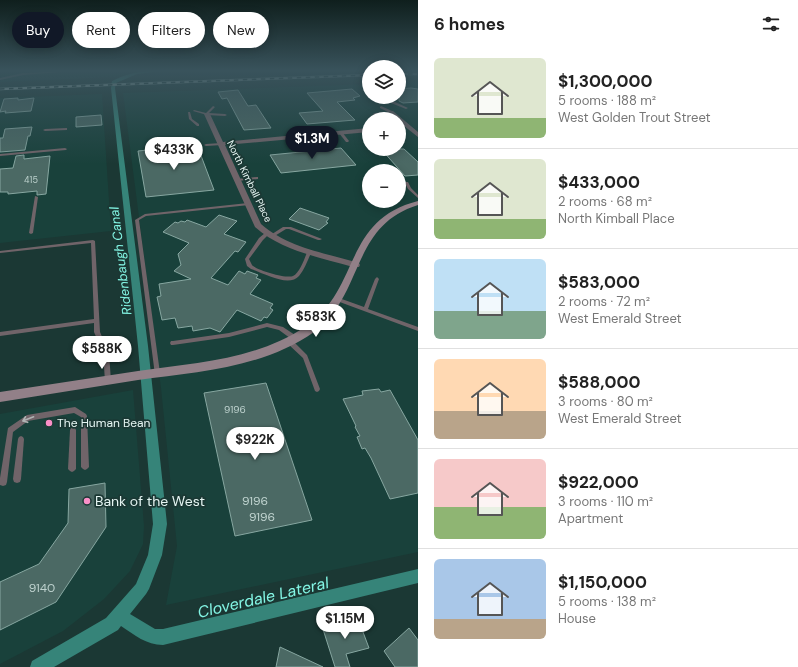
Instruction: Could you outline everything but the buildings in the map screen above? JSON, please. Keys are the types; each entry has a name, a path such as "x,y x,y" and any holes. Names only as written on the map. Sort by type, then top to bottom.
{"main road":[{"path":"0,397 234,361 256,356 293,340 324,318 339,300 369,236 382,221 404,208 418,203"}],"street":[{"name":"North Kimball Place","path":"207,114 258,225 269,235 286,244 356,265"},
{"path":"408,127 418,135"},
{"path":"220,144 362,131"}],"lane":[{"path":"380,107 391,112 406,108 397,104"},
{"path":"207,114 214,107"},
{"path":"194,111 207,114 225,115"},
{"path":"189,113 191,119 198,125"},
{"path":"45,130 66,129"},
{"path":"292,131 301,145"},
{"path":"341,133 348,141"},
{"path":"206,145 220,144"},
{"path":"0,155 65,149"},
{"path":"237,180 257,178"},
{"path":"407,183 409,188 418,197"},
{"path":"31,233 36,197"},
{"path":"155,374 137,220 145,215 248,204"},
{"path":"310,251 298,274 294,278 283,279 253,268 249,265 247,259 261,239 285,228 320,239"},
{"path":"0,252 93,241 97,332 106,353 108,381"},
{"path":"365,310 377,279"},
{"path":"339,300 418,329"},
{"path":"0,334 97,321"},
{"path":"173,343 229,335 267,325 281,328 293,340 305,357 317,389"},
{"path":"4,482 10,430 27,418 75,410 84,416 85,467"},
{"path":"72,469 73,430"},
{"path":"17,479 21,439"}],"shaded area":[{"path":"0,102 103,102 111,231 0,243"},
{"path":"124,102 362,102 362,104 406,104 406,102 418,102 418,552 166,605 177,546 161,388"},
{"path":"133,390 144,526 143,544 130,571 104,599 63,631 0,664 0,414"}],"waterway":[{"name":"Ridenbaugh Canal","path":"38,667 112,624 141,589 155,555 160,524 143,346 115,102"},
{"name":"Cloverdale Lateral","path":"119,616 153,637 163,637 418,576"}],"place":[{"name":"The Human Bean","path":"49,423"},
{"name":"Bank of the West","path":"87,501"}]}
